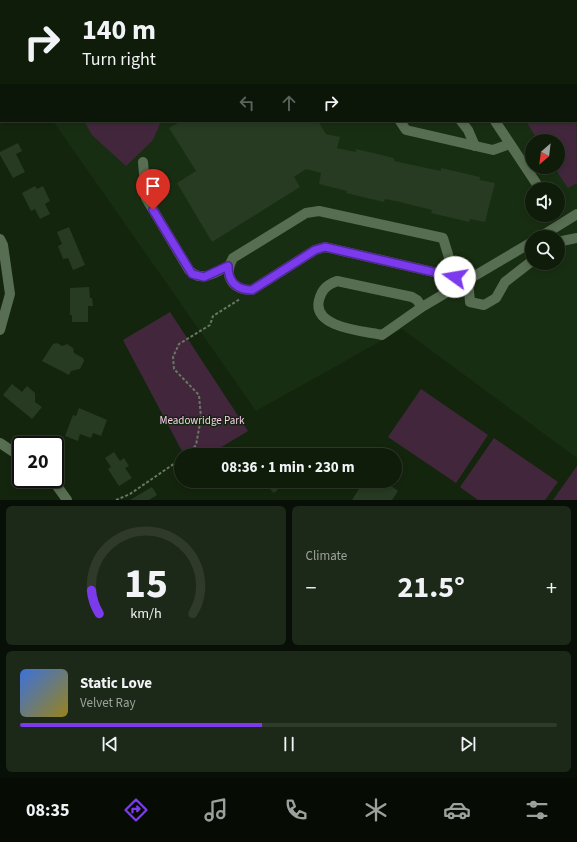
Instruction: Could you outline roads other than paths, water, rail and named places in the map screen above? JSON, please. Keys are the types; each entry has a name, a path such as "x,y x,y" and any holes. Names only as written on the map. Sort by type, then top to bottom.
{"street":[{"path":"400,122 406,130 493,150 510,144"},
{"path":"462,122 468,130 475,146"},
{"path":"496,122 535,182"},
{"path":"143,162 146,198 192,274 204,277 228,266"},
{"path":"455,277 443,238 319,211 306,213 233,258 228,266 228,274 231,281 246,290 252,290 315,250 325,247 455,277 468,280"},
{"path":"565,218 577,214"},
{"path":"548,230 557,222"},
{"path":"565,240 577,238"},
{"path":"0,239 3,245 10,294 0,330"},
{"path":"422,308 412,297 337,281 326,286 321,293 317,306 320,313 332,324 382,335 422,308 525,246"},
{"path":"468,280 470,302 484,305 496,298 505,282 525,266"},
{"path":"0,443 12,451"},
{"path":"58,488 67,500"}],"park label":[{"name":"Meadowridge Park","path":"202,420"}]}
